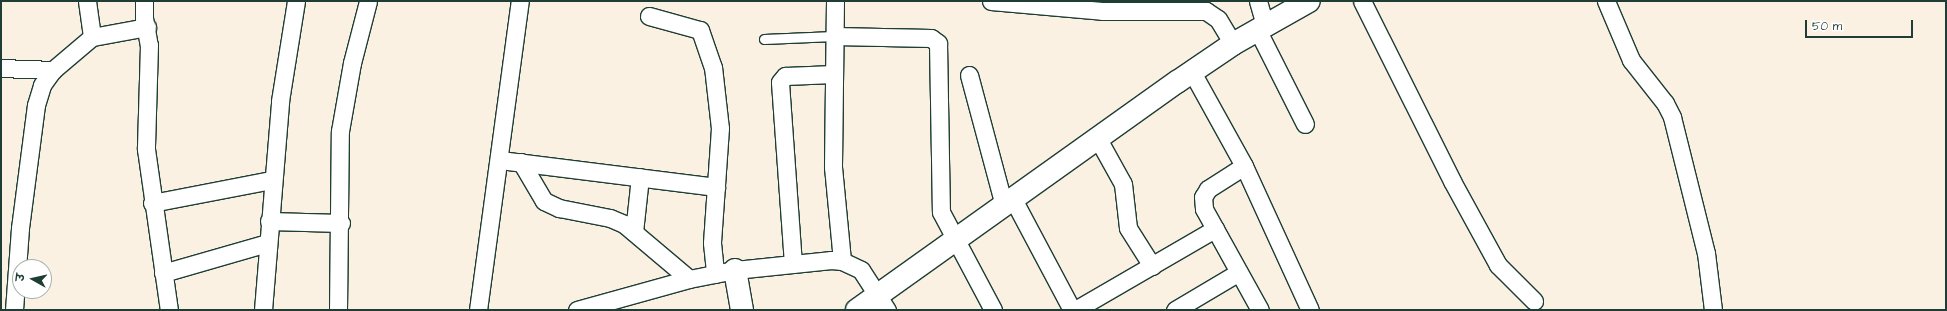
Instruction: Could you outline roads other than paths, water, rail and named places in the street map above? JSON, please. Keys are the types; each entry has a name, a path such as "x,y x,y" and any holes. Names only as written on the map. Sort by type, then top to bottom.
{"main road":[{"path":"857,310 883,302 955,241 1192,72 1233,44 1310,1"},
{"path":"734,271 742,310"}],"street":[{"path":"87,1 92,36"},
{"path":"144,1 149,44 146,142 152,203 169,310"},
{"path":"263,310 272,180 286,53 296,1"},
{"path":"338,310 341,223 340,131 353,56 368,1"},
{"path":"478,310 500,160 520,1"},
{"path":"836,1 834,36 833,167 842,261"},
{"path":"991,1 1124,6 1211,7 1233,44"},
{"path":"1258,1 1261,29 1304,124"},
{"path":"1362,1 1452,181 1498,264 1534,301"},
{"path":"1606,1 1631,60 1666,103 1672,117 1706,253 1713,310"},
{"path":"649,16 695,28 704,36 713,67 719,110 712,243 734,271"},
{"path":"14,310 20,228 36,105 42,85 53,70 92,36 147,26"},
{"path":"834,36 931,38 938,43 938,198 941,212 955,241 993,310"},
{"path":"1,68 53,70"},
{"path":"1192,72 1244,166 1310,310"},
{"path":"792,264 780,82 785,76 834,74"},
{"path":"969,75 1009,203 1073,310 1215,229"},
{"path":"1098,139 1123,184 1128,228 1152,266"},
{"path":"500,160 716,187"},
{"path":"521,162 536,191 551,205 610,218 634,232 689,279"},
{"path":"1244,166 1208,189 1203,197 1204,209 1260,310"},
{"path":"634,232 640,177"},
{"path":"152,203 272,180"},
{"path":"269,221 341,223"},
{"path":"162,273 267,243"},
{"path":"577,310 689,279 734,271 792,264 842,261 861,270 883,302"},
{"path":"1175,310 1238,272"}],"lane":[{"path":"764,39 834,36"}]}
